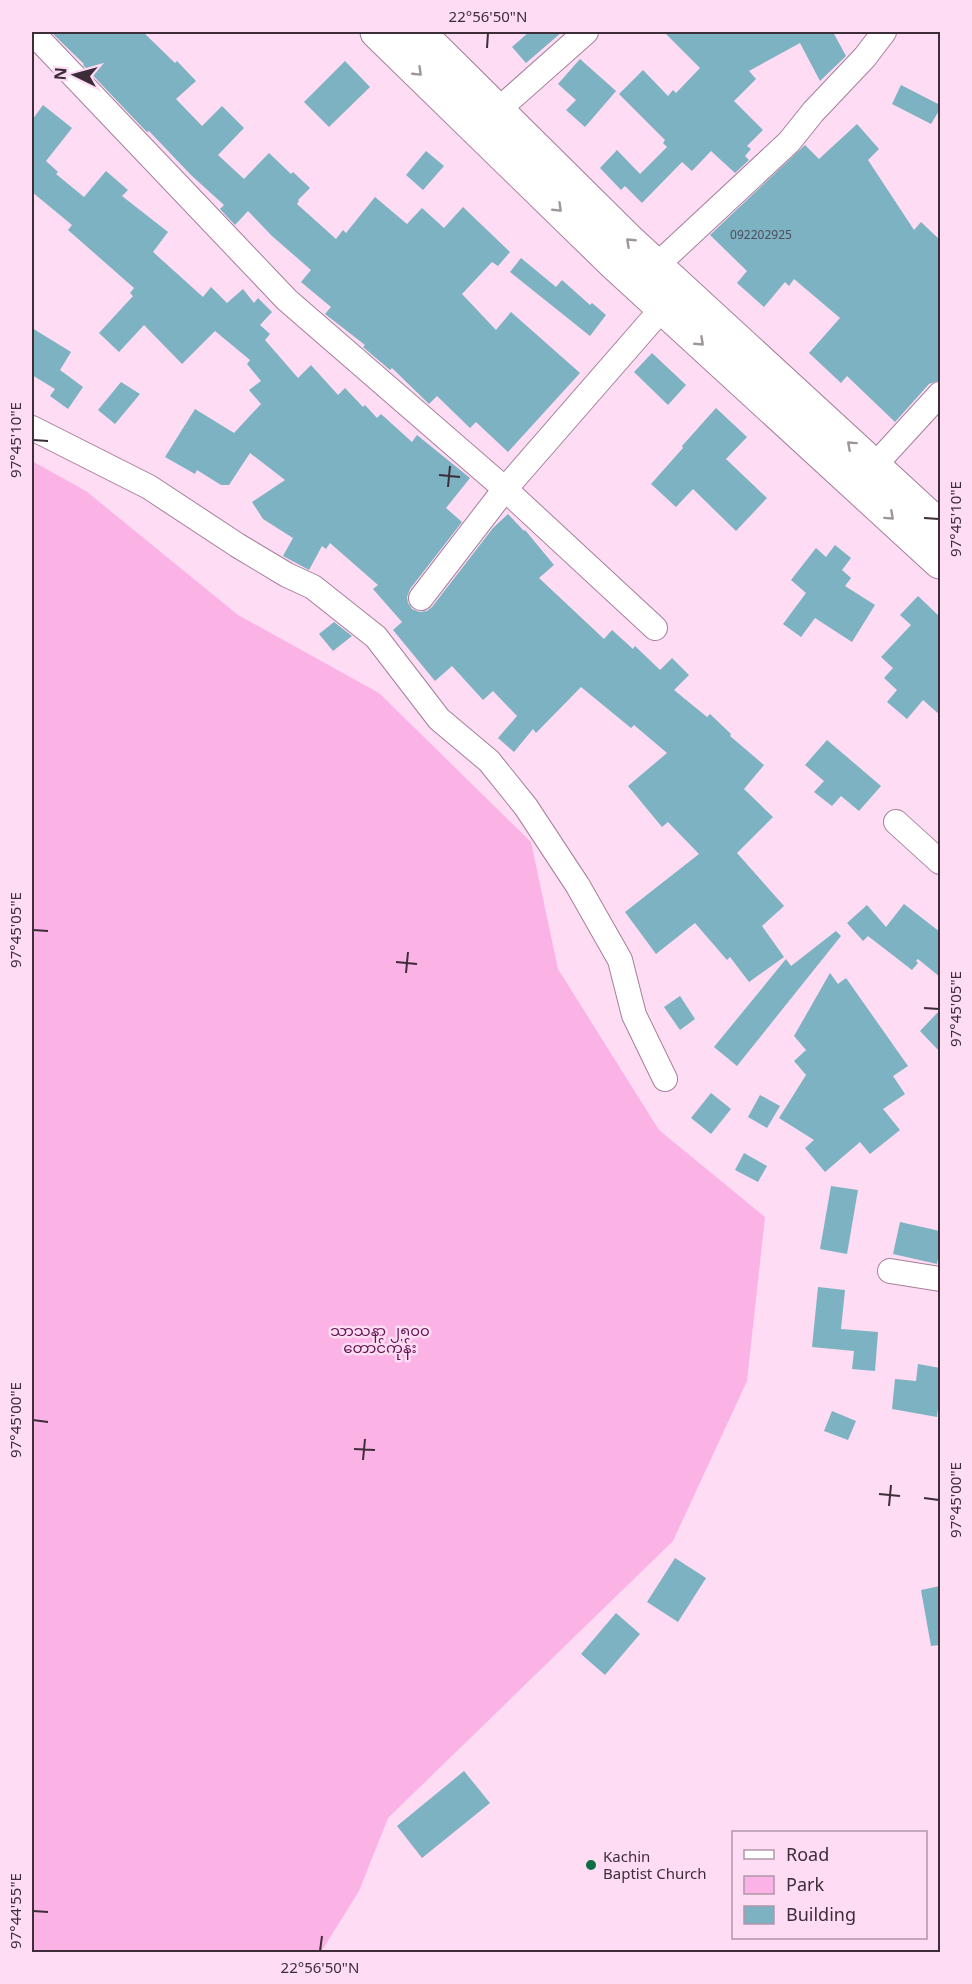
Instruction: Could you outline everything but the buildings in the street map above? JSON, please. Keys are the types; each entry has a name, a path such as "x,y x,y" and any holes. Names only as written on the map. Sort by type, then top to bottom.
{"main road":[{"path":"376,32 613,262 666,287"},
{"path":"418,32 666,287 866,476 940,562"},
{"path":"866,476 940,527"}],"street":[{"path":"32,32 287,300 505,489 655,628"},
{"path":"497,111 586,32"},
{"path":"421,598 666,287 813,112 865,57 884,32"},
{"path":"866,476 940,394"},
{"path":"32,428 149,487 237,545 287,575 313,587 376,637 439,719 489,761 526,807 578,886 620,960 634,1015 665,1079"},
{"path":"896,822 940,862"},
{"path":"890,1270 940,1279"}],"green space":[{"name":"သာသနာ ၂၅၀၀ တောင်ကုန်း","path":"32,461 86,491 238,615 379,693 531,842 558,969 659,1130 765,1217 747,1381 673,1541 388,1818 359,1891 321,1952 32,1952"}],"place":[{"name":"Kachin Baptist Church","path":"591,1865"}]}
